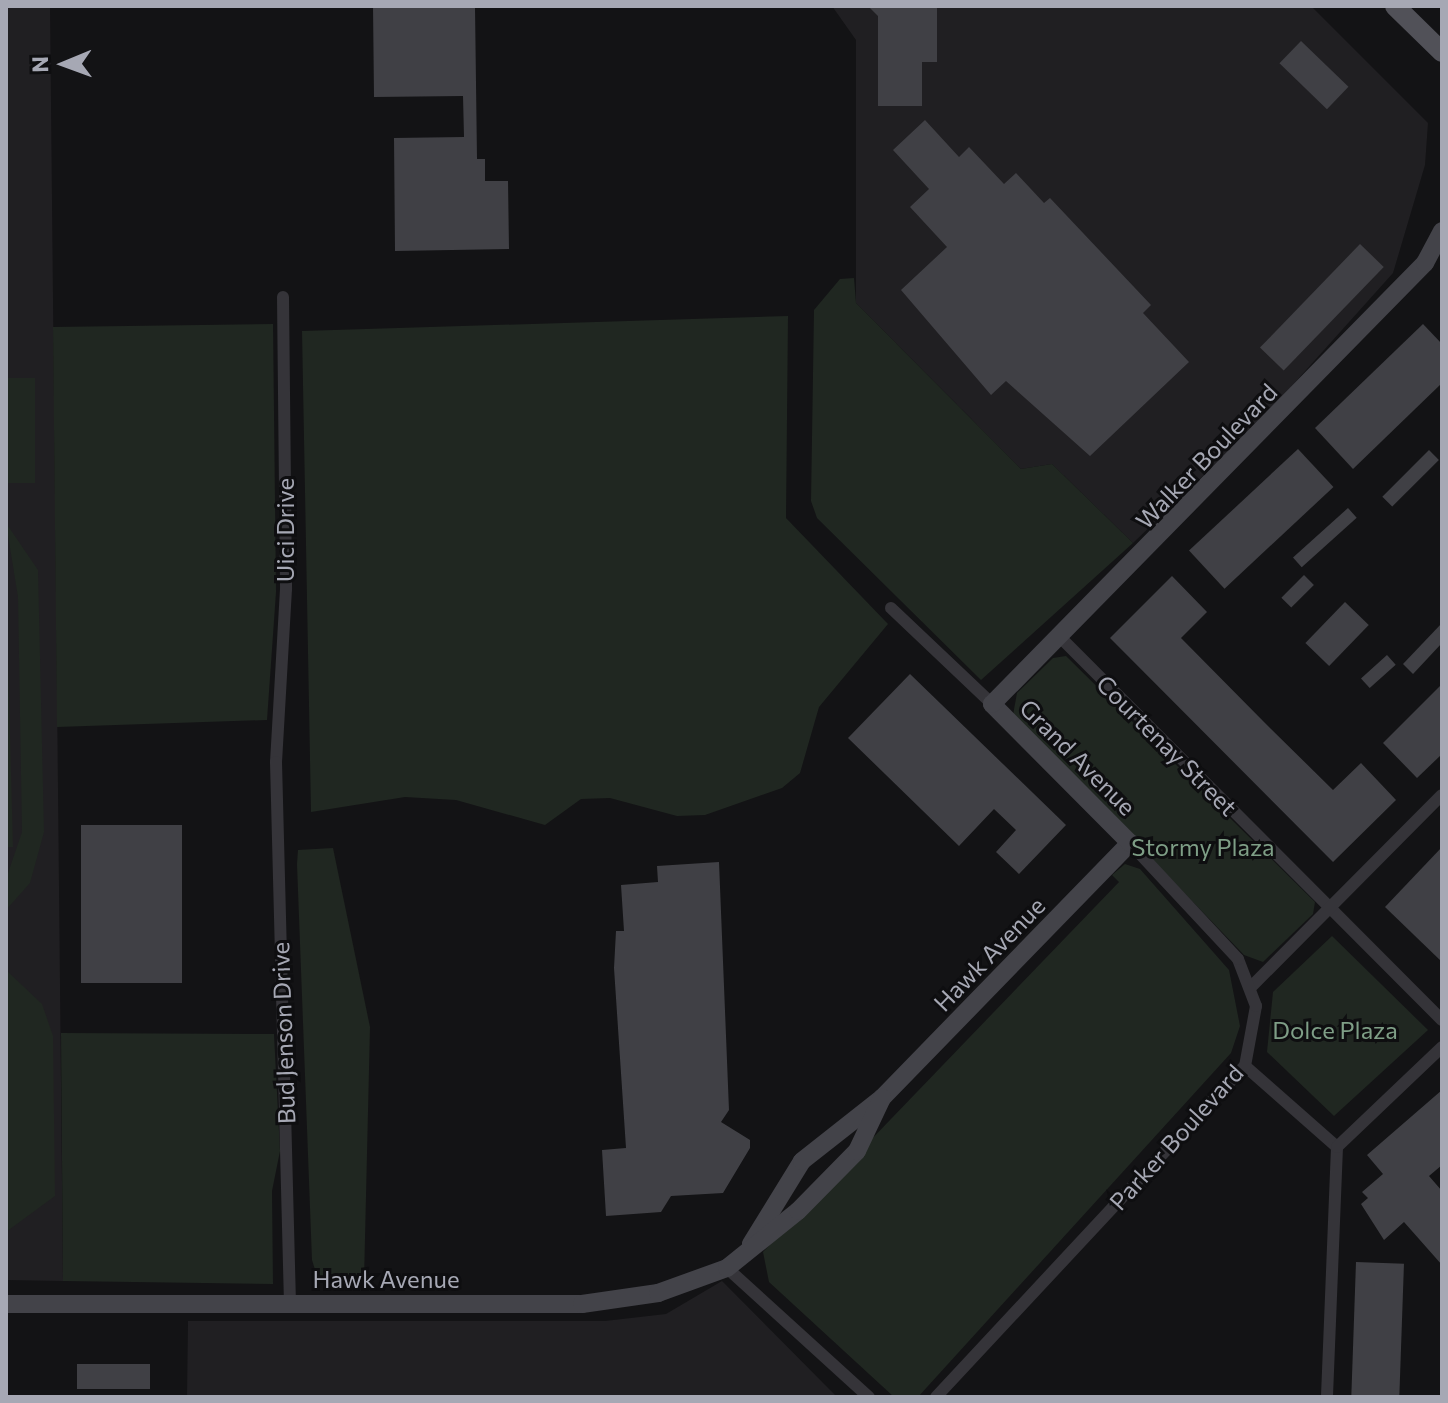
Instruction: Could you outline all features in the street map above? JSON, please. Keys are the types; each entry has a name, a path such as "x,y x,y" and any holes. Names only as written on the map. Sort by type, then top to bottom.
{"main road":[{"path":"1395,6 1440,48"}],"street":[{"name":"Walker Boulevard","path":"992,704 1062,639 1425,263 1442,231"},
{"name":"Uici Drive","path":"276,762 286,589 283,297"},
{"name":"Grand Avenue","path":"891,608 992,704 1217,932 1252,986"},
{"name":"Courtenay Street","path":"1062,639 1442,1020"},
{"name":"Bud Jenson Drive","path":"276,762 290,1303"},
{"path":"1252,986 1442,795"},
{"name":"Hawk Avenue","path":"751,1244 802,1161 882,1098 1130,843"},
{"name":"Parker Boulevard","path":"936,1397 1245,1066 1254,1032 1252,986"},
{"path":"1327,1397 1337,1147 1442,1047"},
{"path":"1245,1066 1337,1147"},
{"name":"Hawk Avenue","path":"6,1304 582,1304 658,1293 727,1268 751,1244 798,1211 857,1151 882,1098"},
{"path":"727,1268 869,1397"}],"shaded area":[{"path":"6,6 50,6 63,1281 6,1280"},
{"path":"832,6 1311,6 1428,123 1425,165 1393,273 1264,417 1133,543 1052,464 1021,469 856,303 856,40"},
{"path":"722,1281 837,1397 187,1397 188,1321 605,1321 666,1314"}],"green space":[{"path":"854,278 856,303 1021,469 1052,464 1133,543 981,680 817,518 811,501 814,310 840,279"},
{"path":"788,316 786,518 888,624 819,707 800,773 782,788 705,815 677,816 610,798 581,799 545,825 456,800 405,797 311,812 302,331"},
{"path":"273,324 276,592 267,720 57,727 53,327"},
{"path":"6,378 35,378 35,483 6,483"},
{"path":"6,523 38,570 44,832 30,883 6,910 6,879 22,832 18,597"},
{"path":"6,586 13,847 6,847"},
{"name":"Stormy Plaza","path":"1066,656 1315,902 1313,914 1263,962 1244,955 1013,715 1017,693 1053,658"},
{"path":"333,848 370,1027 364,1280 318,1279 312,1260 297,864 298,850"},
{"path":"1125,864 1140,869 1229,970 1240,1026 1231,1053 918,1397 894,1397 769,1282 763,1252 1119,882 1112,875"},
{"name":"Dolce Plaza","path":"1332,936 1428,1030 1334,1116 1267,1052 1273,992"},
{"path":"6,970 42,1004 53,1036 55,1196 6,1232"},
{"path":"61,1033 274,1034 280,1151 272,1191 273,1284 63,1281"}],"building":[{"path":"373,6 475,7 477,159 485,159 485,181 508,181 509,249 395,251 394,138 464,137 463,96 374,97"},
{"path":"868,6 937,6 937,62 922,62 922,106 878,106 878,16"},
{"path":"1301,41 1348,87 1327,109 1279,63"},
{"path":"925,120 959,157 969,147 1004,184 1016,173 1044,203 1050,198 1151,305 1143,313 1189,362 1090,456 1006,381 991,395 901,290 947,247 910,207 929,189 893,150"},
{"path":"1360,244 1384,267 1284,371 1260,348"},
{"path":"1423,324 1442,344 1442,383 1353,469 1315,428"},
{"path":"1298,449 1333,487 1224,589 1189,551"},
{"path":"1429,450 1439,460 1392,507 1382,497"},
{"path":"1348,508 1357,518 1302,567 1293,558"},
{"path":"1304,575 1314,585 1291,608 1281,598"},
{"path":"1172,576 1207,612 1181,638 1264,722 1333,790 1361,763 1396,800 1333,862 1110,638"},
{"path":"1345,602 1369,625 1329,666 1305,643"},
{"path":"1442,623 1442,643 1413,674 1403,664"},
{"path":"1387,655 1396,665 1370,688 1361,678"},
{"path":"910,674 1066,825 1019,874 996,852 1016,830 994,809 959,846 848,738"},
{"path":"1442,684 1442,754 1417,778 1383,743"},
{"path":"81,825 182,825 182,983 81,983"},
{"path":"1442,847 1442,962 1385,907"},
{"path":"719,862 729,1110 721,1122 750,1140 750,1148 723,1193 671,1196 661,1212 606,1216 602,1150 626,1148 614,968 616,931 624,931 621,885 658,882 657,866"},
{"path":"1442,1090 1442,1165 1429,1176 1442,1191 1442,1265 1404,1222 1384,1240 1361,1204 1368,1198 1362,1192 1383,1174 1367,1155"},
{"path":"1356,1262 1404,1264 1399,1397 1351,1397"},
{"path":"77,1364 150,1364 150,1389 77,1389"}]}
